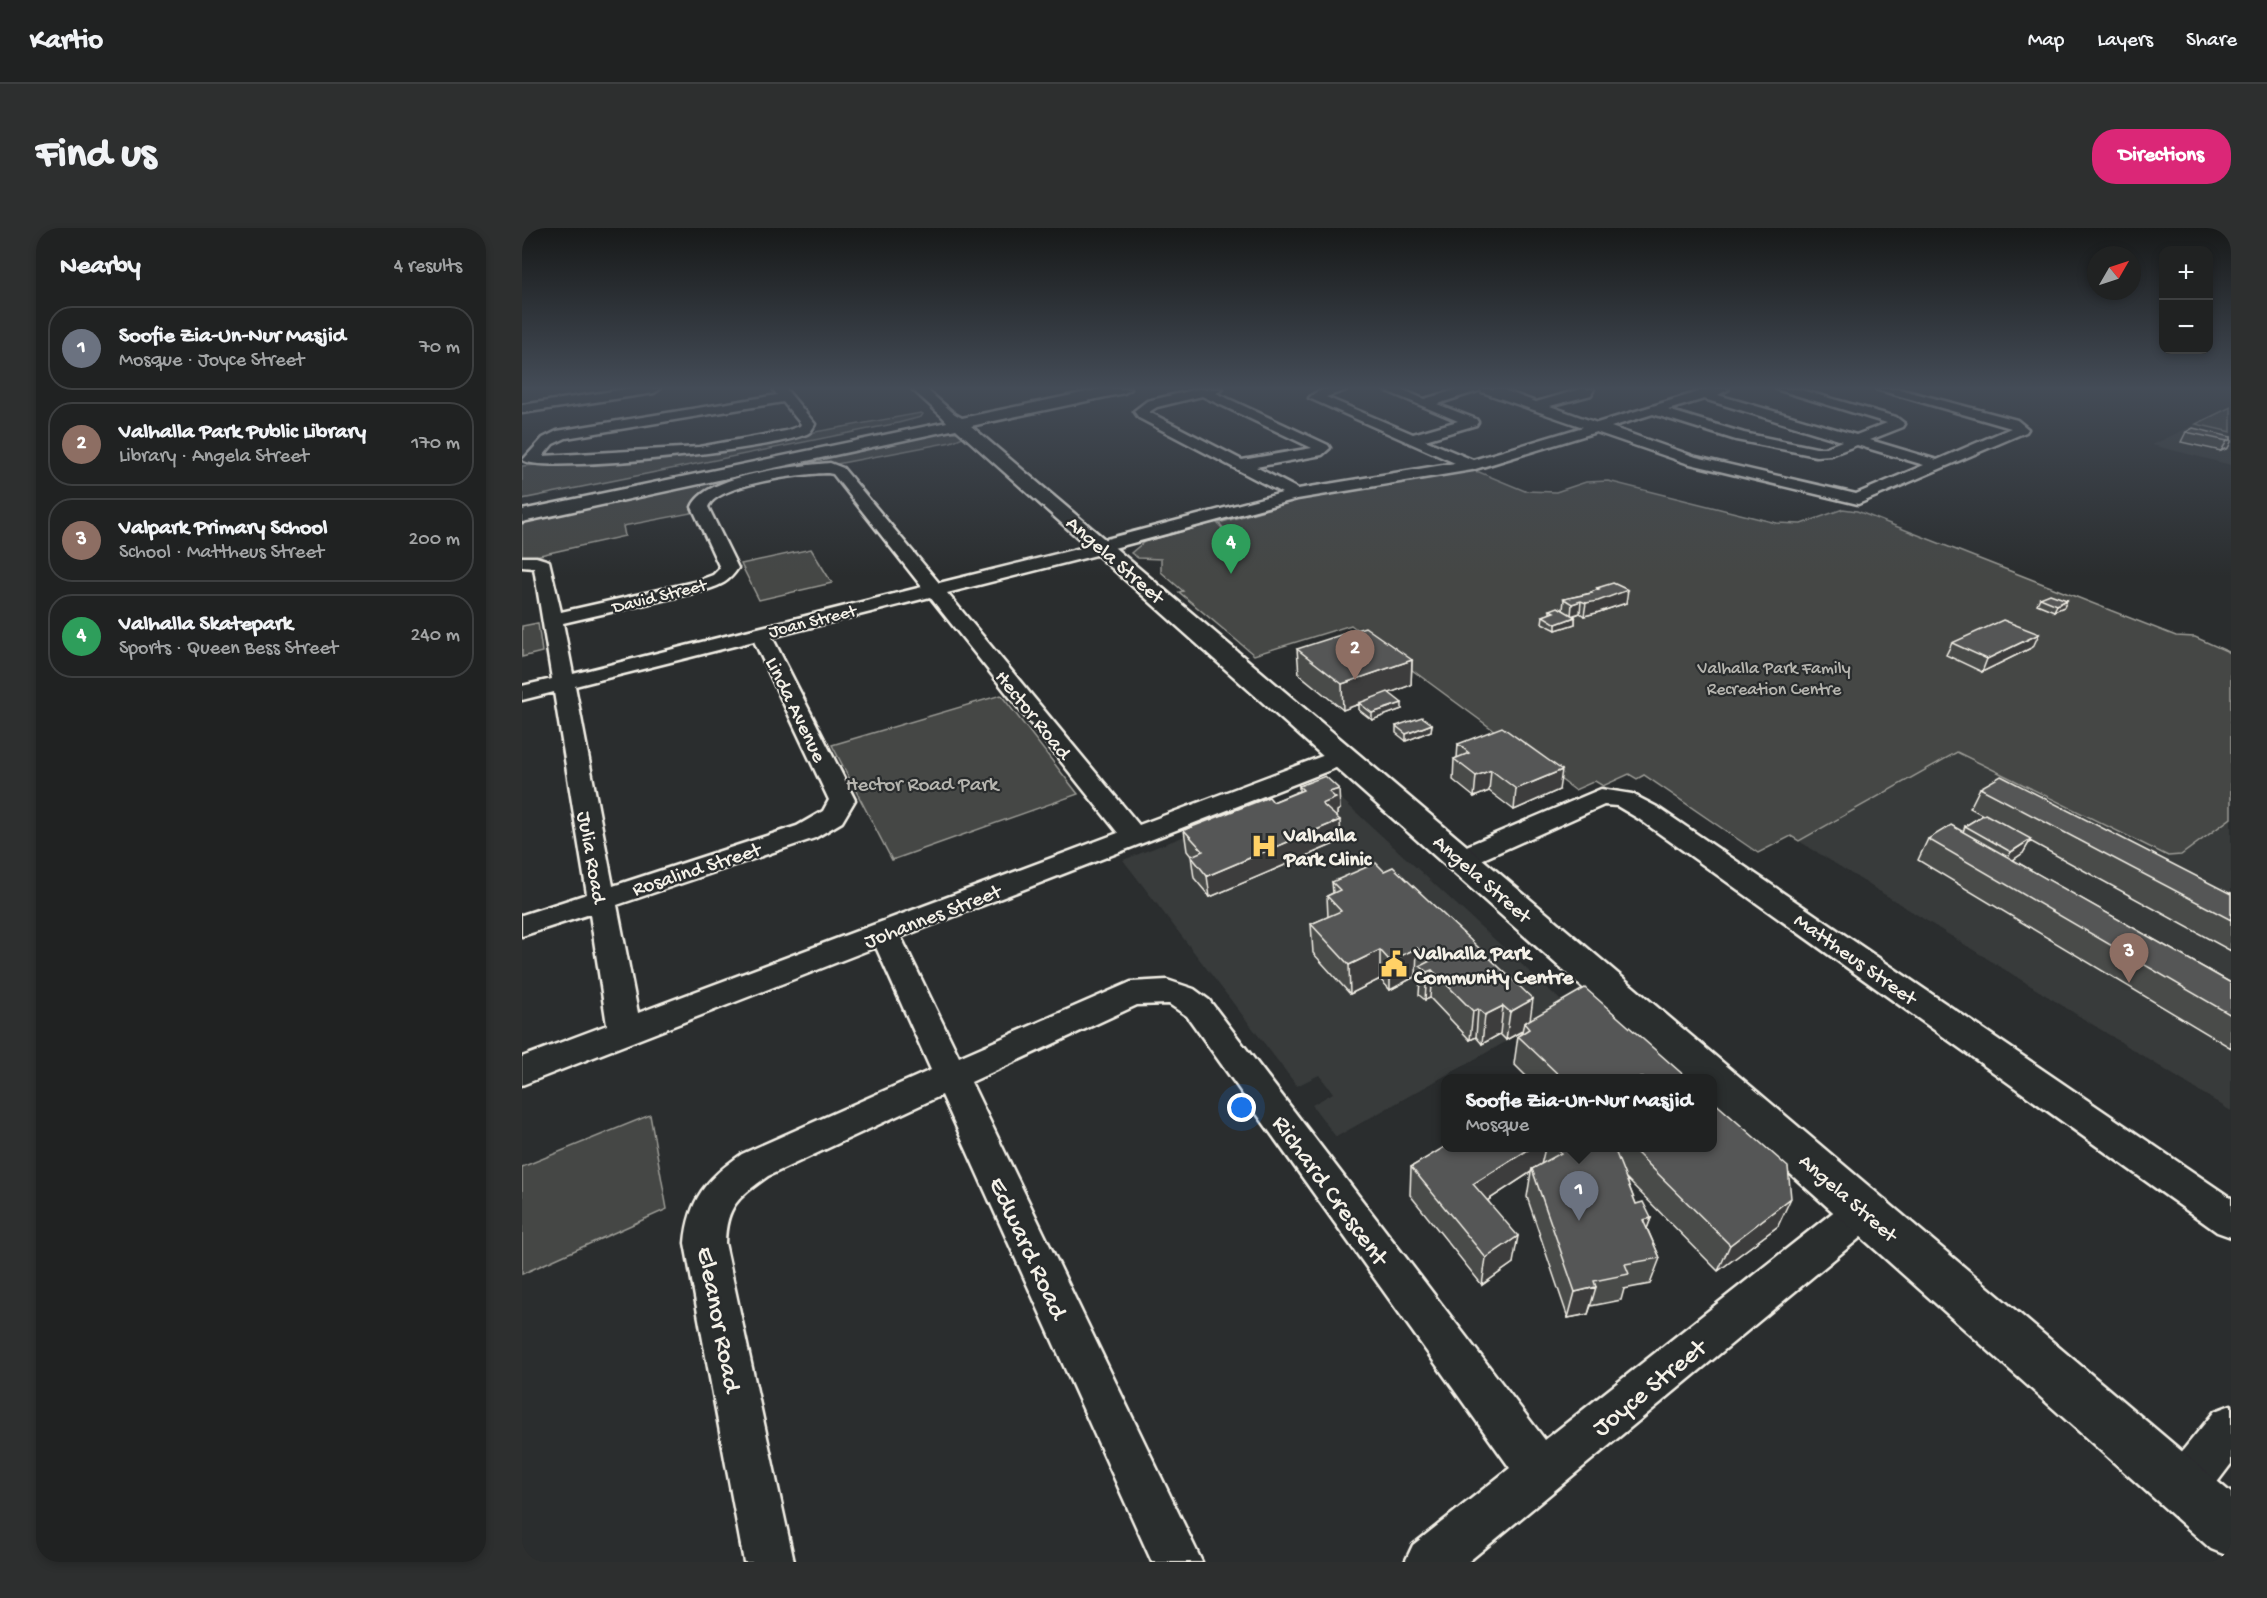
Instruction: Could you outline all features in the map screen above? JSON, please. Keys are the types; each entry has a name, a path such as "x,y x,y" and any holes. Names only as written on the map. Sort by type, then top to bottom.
{"street":[{"path":"539,451 531,460 549,462 696,451"},
{"path":"522,505 796,451"},
{"path":"522,516 814,451"},
{"name":"Angela Street","path":"991,451 1708,1074"},
{"path":"1214,451 1296,494"},
{"path":"1241,465 1311,451"},
{"path":"1440,451 1472,465"},
{"name":"Joan Street","path":"522,693 934,590 1296,494 1472,465 1517,451"},
{"path":"1666,451 1691,460 1858,499 1970,451"},
{"path":"1807,451 1828,451"},
{"path":"1894,451 1939,465"},
{"name":"Hector Road","path":"798,471 824,468 838,471 1135,837"},
{"name":"David Street","path":"552,620 699,586 724,577 729,568 700,507 704,498 741,484 798,471"},
{"name":"Julia Road","path":"522,562 536,562 543,565 625,1032"},
{"name":"Linda Avenue","path":"760,633 840,794 842,800 833,816"},
{"name":"Johannes Street","path":"522,1071 1342,757"},
{"name":"Mattheus Street","path":"1460,859 1601,797 1623,799 1648,813 2231,1220"},
{"name":"Rosalind Street","path":"522,926 806,832 833,816"},
{"name":"Edward Road","path":"884,933 1177,1562"},
{"name":"Richard Crescent","path":"951,1076 1131,994 1157,991 1189,998 1542,1473"},
{"name":"Eleanor Road","path":"769,1562 705,1243 705,1222 716,1199 730,1182 755,1165 951,1076"},
{"name":"Angela Street","path":"1717,1082 2231,1529"},
{"name":"Joyce Street","path":"1431,1562 1865,1210"},
{"path":"2183,1488 2231,1427"}],"shaded area":[{"path":"2177,451 2231,451 2231,465"},
{"path":"1957,752 2168,856 2181,855 2231,818 2231,1111 1799,841"},
{"path":"1307,789 1333,791 1568,1007 1448,1074 1441,1074 1441,1078 1336,1137 1312,1105 1333,1093 1319,1075 1297,1086 1123,860"}],"green space":[{"path":"708,451 758,451 522,499 522,466"},
{"path":"850,451 903,451 812,467 699,499 694,504 696,512 623,526 625,536 522,559 522,521"},
{"name":"Valhalla Park Family Recreation Centre","path":"1461,470 1479,472 1525,491 1556,492 1586,482 1608,481 1776,523 1801,524 1843,509 1857,511 2176,636 2195,637 2231,653 2231,818 2181,855 2168,856 1957,752 1799,841 1791,836 1758,853 1644,775 1637,779 1629,774 1603,786 1595,781 1575,790 1351,625 1254,655 1179,592 1183,591 1161,572 1161,559 1138,558 1131,553 1144,542 1216,522 1232,538 1219,523 1275,507 1275,504"},
{"path":"811,549 832,583 759,600 741,564"},
{"path":"538,623 542,652 522,657 522,626"},
{"name":"Hector Road Park","path":"1001,695 1078,794 892,860 832,745"},
{"path":"650,1115 667,1209 522,1274 522,1167"}],"building":[{"path":"1613,583 1628,590 1586,603 1581,601 1572,604 1564,599 1592,593 1599,589 1597,588"},
{"path":"2050,594 2067,600 2057,605 2040,598"},
{"path":"1558,607 1575,617 1556,624 1543,616 1554,612 1550,610"},
{"path":"2003,620 2039,634 1987,659 1952,643"},
{"path":"1365,627 1412,660 1342,684 1297,649"},
{"path":"1388,692 1402,703 1372,713 1359,703"},
{"path":"1422,717 1432,724 1406,734 1396,726"},
{"path":"1502,727 1562,770 1516,789 1491,770 1476,776 1454,759 1469,753 1458,744"},
{"path":"1325,776 1339,789 1329,792 1336,798 1322,804 1340,820 1207,876 1191,856 1203,851 1184,830 1269,797 1273,802 1303,790 1299,786"},
{"path":"2001,776 2231,894 2231,920 1980,788"},
{"path":"1985,814 2031,839 2011,852 1965,826"},
{"path":"1951,825 2231,983 2231,1015 1928,839"},
{"path":"1376,863 1384,871 1393,867 1533,999 1510,1012 1503,1006 1485,1015 1478,1009 1473,1011 1432,970 1427,972 1420,966 1430,961 1417,948 1390,961 1380,950 1349,965 1311,924 1341,911 1327,896 1340,890 1332,882"},
{"path":"1585,988 1682,1074 1558,1074 1518,1036 1529,1029 1524,1023"},
{"path":"1717,1105 1788,1167 1791,1198 1730,1245 1636,1152 1717,1152"},
{"path":"1441,1149 1441,1152 1525,1152 1473,1184 1518,1236 1486,1258 1411,1167"},
{"path":"1616,1152 1636,1204 1643,1202 1651,1218 1643,1220 1660,1258 1625,1264 1629,1274 1594,1281 1596,1287 1575,1292 1532,1169 1561,1153"}],"place":[{"name":"Valhalla Skatepark","path":"1231,574"},
{"name":"Valhalla Park Public Library","path":"1355,680"},
{"name":"Valhalla Park Clinic","path":"1264,846"},
{"name":"Valhalla Park Community Centre","path":"1394,964"},
{"name":"Valpark Primary School","path":"2129,983"},
{"name":"Soofie Zia-Un-Nur Masjid","path":"1579,1221"}]}
